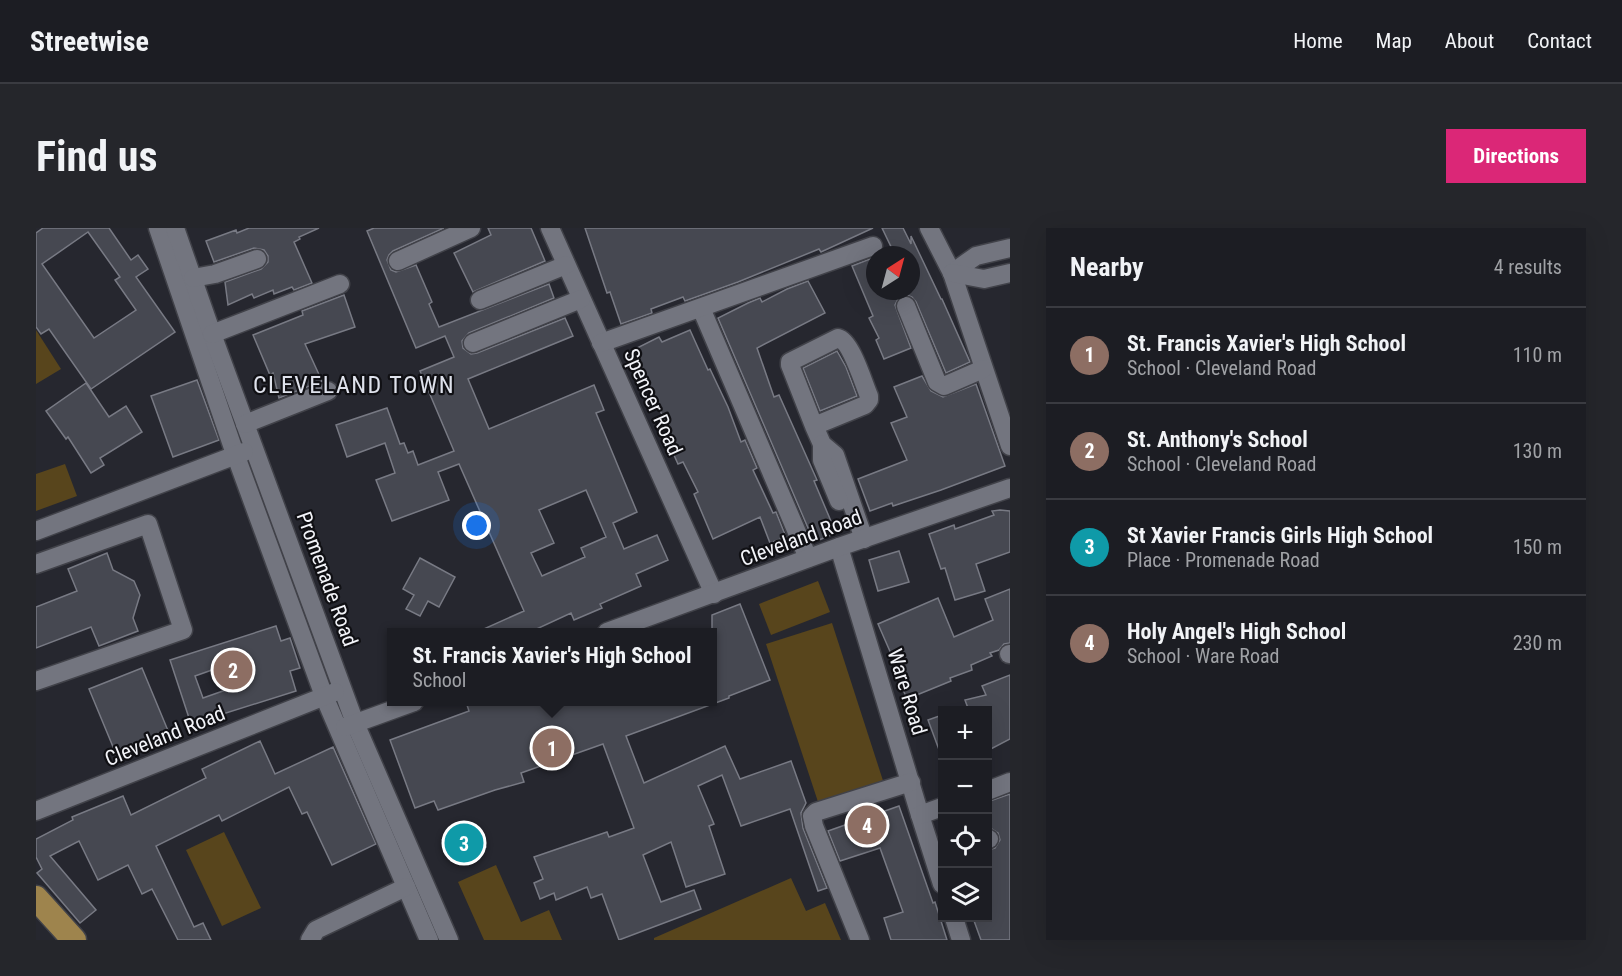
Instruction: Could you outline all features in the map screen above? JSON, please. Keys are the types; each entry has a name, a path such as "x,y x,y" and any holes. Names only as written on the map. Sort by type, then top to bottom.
{"main road":[{"path":"36,898 74,940"},
{"path":"36,916 56,940"}],"street":[{"name":"Promenade Road","path":"158,228 197,317 212,334 355,723 449,940"},
{"name":"Promenade Road","path":"175,228 192,278 197,317 234,452 324,696 429,940"},
{"path":"398,261 471,228"},
{"path":"929,228 952,273 983,369 1006,422 1010,446"},
{"name":"Spencer Road","path":"552,229 581,299 714,594"},
{"path":"952,273 976,256 1010,248"},
{"path":"601,343 866,249"},
{"path":"192,278 215,274 257,259"},
{"path":"480,300 566,265"},
{"path":"952,273 984,279 1010,273"},
{"path":"212,334 340,284"},
{"path":"473,343 581,299"},
{"path":"906,306 937,382 944,386 983,369"},
{"path":"701,308 808,558"},
{"name":"Ware Road","path":"814,426 865,405 869,400 848,346 842,339 838,338 790,362 790,365 814,426 822,444 822,460 853,542 910,782 920,815 938,860"},
{"path":"36,531 234,452 250,438 328,391"},
{"name":"Cleveland Road","path":"621,628 808,558 1010,488"},
{"path":"36,564 148,524 183,630 36,681"},
{"name":"Cleveland Road","path":"36,811 344,688"},
{"path":"338,729 403,706"},
{"path":"860,940 812,816 816,812 910,782"},
{"path":"992,789 1010,782"},
{"path":"920,815 938,808"},
{"path":"310,940 316,930 406,887"},
{"path":"955,922 961,940"}],"shaded area":[{"path":"36,330 61,369 36,384"},
{"path":"65,464 77,496 36,511 36,474"},
{"path":"818,581 830,612 771,635 759,604"},
{"path":"832,623 887,793 822,814 766,644"},
{"path":"224,832 261,908 222,926 186,850"},
{"path":"496,865 521,922 549,910 562,940 484,940 458,882"},
{"path":"791,878 806,911 825,903 841,940 654,940 654,938"}],"building":[{"path":"43,228 109,228 131,260 138,255 148,269 136,277 175,332 91,389 49,329 41,334 36,327 36,233","holes":["88,232 120,277 115,280 136,310 94,338 42,264"]},
{"path":"249,228 319,228 299,237 300,239 294,242 312,283 274,294 273,290 254,298 252,294 228,305 225,282 261,269 268,262 268,256 264,250 254,248 214,262 206,241 236,230 237,233"},
{"path":"374,228 444,228 393,251 387,260 391,270 396,272 416,265 432,302 429,304 439,327 549,284 554,298 469,333 462,341 463,348 471,354 477,353 565,318 573,336 468,379 489,429 594,385 604,410 596,413 637,512 613,523 624,549 657,535 668,560 636,574 641,586 600,604 602,608 574,620 571,613 539,628 486,628 524,611 459,464 438,472 449,500 392,521 376,480 395,473 385,443 347,457 336,425 387,408 400,444 404,443 408,453 413,451 418,465 454,451 420,371 454,357 445,336 416,348 367,231","holes":["586,490 606,537 581,548 585,557 542,576 531,553 554,543 539,510"]},
{"path":"488,228 531,228 545,261 473,292 454,253 491,235"},
{"path":"585,228 873,228 821,252 819,249 685,301 683,297 651,309 652,313 621,324 610,292 607,293"},
{"path":"882,228 903,228 911,244 911,236 916,246 891,246"},
{"path":"920,255 970,362 946,373 914,300 920,300"},
{"path":"866,261 866,299 852,266"},
{"path":"808,281 825,313 757,348 774,397 779,395 817,480 814,481 836,533 814,542 718,318 760,298 762,302"},
{"path":"344,295 355,327 305,344 322,381 279,398 273,373 270,375 253,335 303,315 302,311"},
{"path":"866,300 898,300 895,305 911,348 884,359 876,340 879,338 869,318 873,316"},
{"path":"690,330 728,407 741,442 745,440 757,468 753,470 773,513 776,512 786,537 770,543 760,517 713,539 694,494 698,492 683,462 678,464 669,444 674,442 652,392 640,368 635,370 627,353 659,337 662,342"},
{"path":"837,351 857,396 820,411 803,368"},
{"path":"922,376 931,391 943,397 976,384 1005,466 893,506 892,503 870,511 858,479 907,460 891,423 907,417 894,387"},
{"path":"197,380 219,440 173,457 151,396"},
{"path":"86,383 109,417 126,406 142,432 100,458 104,465 91,473 68,437 66,439 46,411"},
{"path":"992,511 1010,511 1010,552 976,564 985,591 955,600 945,568 941,569 929,534 954,525 955,529 994,515"},
{"path":"899,551 909,582 878,591 869,560"},
{"path":"107,553 113,570 134,581 140,595 133,618 138,631 99,646 91,627 36,648 36,607 77,591 68,569"},
{"path":"420,558 455,577 439,607 428,601 420,616 406,609 414,595 403,589"},
{"path":"1010,589 1010,643 990,653 992,656 971,665 972,670 907,699 896,673 899,672 878,624 938,598 954,637 993,620 985,599"},
{"path":"740,604 770,680 717,702 717,628 712,628 712,615"},
{"path":"276,626 281,641 290,638 300,668 290,671 296,691 191,724 170,660","holes":["229,664 237,686 203,698 195,676"]},
{"path":"142,668 169,733 116,754 89,689"},
{"path":"1010,675 1010,739 992,748 992,706 967,706 965,700 986,695 982,686"},
{"path":"467,706 707,706 626,736 644,783 725,746 740,779 791,761 806,803 801,813 803,828 827,888 818,891 790,809 741,826 722,775 698,786 714,824 709,826 725,874 686,887 671,842 643,855 661,902 694,890 701,909 619,940 602,894 591,898 587,887 556,900 554,893 540,899 534,883 543,879 534,857 607,832 609,837 634,828 603,744 521,773 524,782 438,810 434,801 415,808 390,740 469,711"},
{"path":"938,716 938,747 928,720"},
{"path":"260,741 275,774 333,747 376,844 332,865 307,812 302,814 289,787 222,821 219,815 156,846 194,927 203,923 211,940 178,940 152,889 142,894 128,865 98,880 79,841 50,856 96,910 80,923 37,873 42,869 36,857 36,839 73,820 72,817 123,796 131,815 206,778 202,769"},
{"path":"1010,794 1010,940 981,940 974,922 992,922 992,849 1000,840 998,833 992,829 992,800"},
{"path":"899,806 933,903 935,902 938,922 941,922 947,940 891,940 884,918 903,912 880,848 840,861 828,831"},
{"path":"476,825 486,847 451,861 442,840"}],"place":[{"name":"St. Anthony's School","path":"233,670"},
{"name":"St. Francis Xavier's High School","path":"552,748"},
{"name":"Holy Angel's High School","path":"867,825"},
{"name":"St Xavier Francis Girls High School","path":"464,843"}],"district":[{"name":"CLEVELAND TOWN","path":"354,385"}]}
